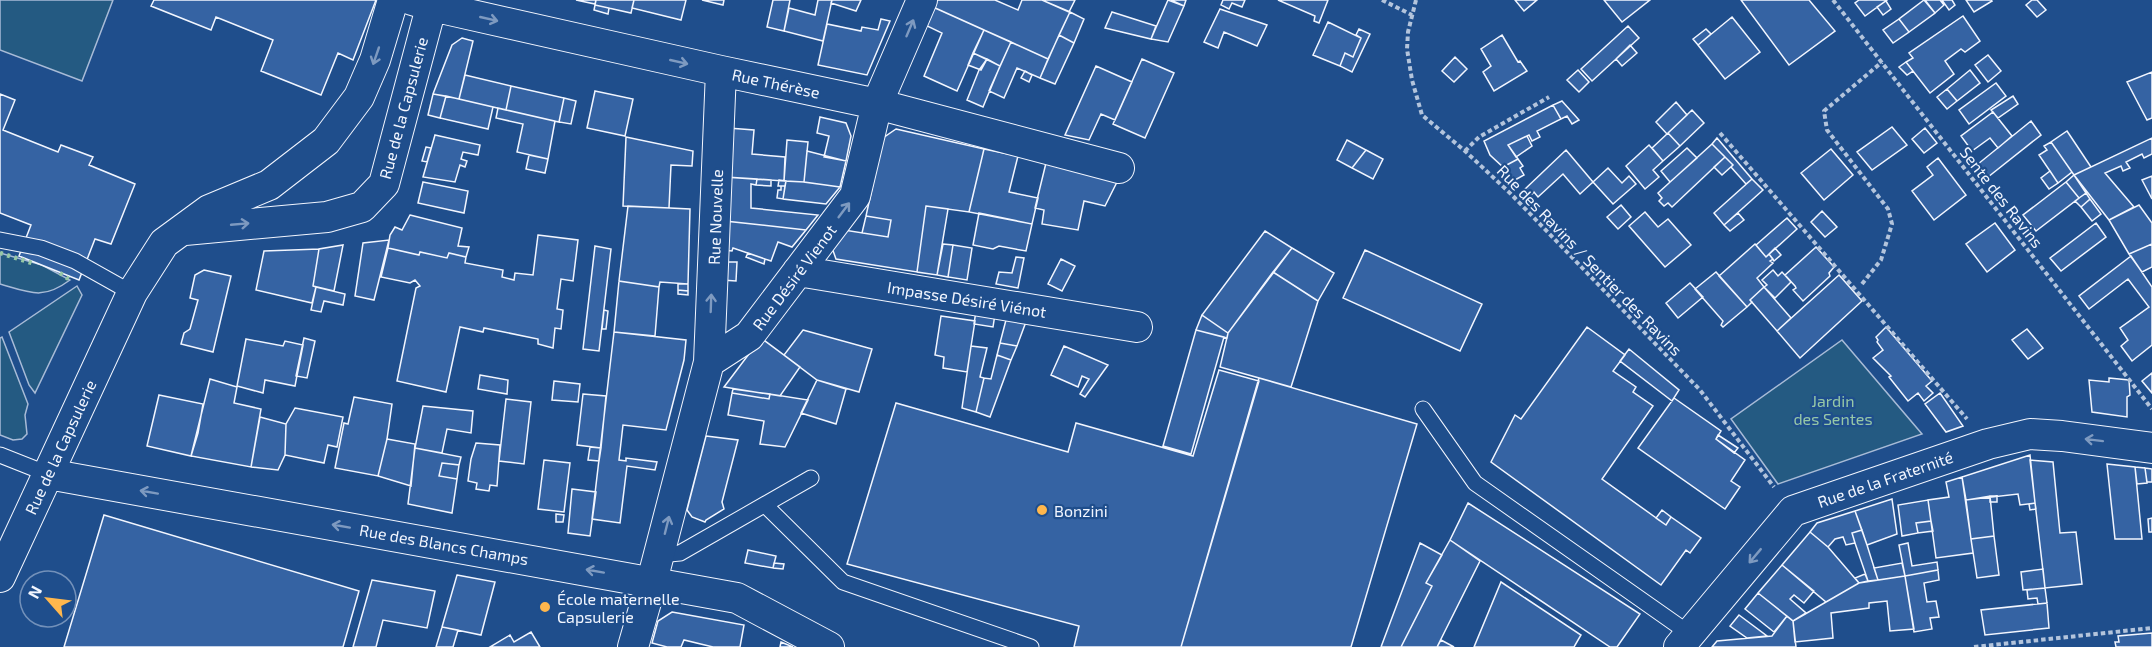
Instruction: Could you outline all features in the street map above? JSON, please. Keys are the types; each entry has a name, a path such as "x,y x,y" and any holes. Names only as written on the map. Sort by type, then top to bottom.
{"street":[{"name":"Rue de la Capsulerie","path":"0,577 132,293 164,243 209,210 269,186 326,141 359,97 375,60 393,0"},
{"name":"Rue Désiré Vienot","path":"709,362 749,336 855,196 877,104 922,0"},
{"name":"Rue de la Capsulerie","path":"182,230 327,217 362,207 384,184 426,2"},
{"name":"Rue Thérèse","path":"426,2 721,71 877,104 1119,168"},
{"name":"Rue Nouvelle","path":"709,362 721,71"},
{"name":"Impasse Désiré Viénot","path":"798,271 1137,327"},
{"path":"633,647 656,568 709,362"},
{"name":"Rue de la Fraternité","path":"1793,511 1988,444 2031,434 2152,448"},
{"name":"Rue des Blancs Champs","path":"48,474 656,568 737,598 829,647"},
{"path":"1684,640 1793,511"}],"lane":[{"path":"0,240 41,248 75,261 132,293"},
{"path":"1423,409 1475,483 1684,640"},
{"path":"0,455 48,474"},
{"path":"656,568 812,478"},
{"path":"765,505 843,582 1031,647"}],"path":[{"path":"1382,0 1412,15"},
{"name":"Rue des Ravins / Sentier des Ravins","path":"1416,0 1407,49 1412,80 1422,115 1511,194 1700,390 1793,511"},
{"name":"Sente des Ravins","path":"1833,0 2152,409"},
{"path":"1862,284 1881,261 1892,224 1888,209 1827,130 1824,111 1882,62"},
{"path":"1465,151 1479,137 1549,97"},
{"path":"1720,133 1988,444"},
{"path":"1974,647 2152,628"}],"green space":[{"path":"0,0 113,0 82,81 0,50"},
{"path":"0,253 42,265 70,280 52,290 36,293 0,284"},
{"path":"77,286 82,295 35,393 29,385 9,332"},
{"path":"2,337 28,404 25,415 27,434 22,439 13,440 0,435 0,338"},
{"name":"Jardin des Sentes","path":"1842,340 1922,434 1778,484 1731,419"}],"building":[{"path":"154,0 376,0 353,60 338,53 321,95 261,71 273,40 216,17 211,30 151,6"},
{"path":"576,0 596,0 595,4"},
{"path":"596,0 634,0 631,13 595,5"},
{"path":"634,0 686,0 681,20 632,8"},
{"path":"702,0 724,0 723,5"},
{"path":"773,0 790,0 784,31 767,27"},
{"path":"818,0 832,0 823,41 784,31 789,8 815,15"},
{"path":"832,0 861,0 856,11 831,3"},
{"path":"936,0 995,0 1018,10 1022,0 1042,0 1070,12 1048,59 933,7"},
{"path":"1042,0 1075,0 1069,12"},
{"path":"1168,0 1184,6 1168,42 1151,39"},
{"path":"1171,0 1186,0 1184,6"},
{"path":"1223,0 1245,0 1242,7 1232,3 1229,9 1221,5"},
{"path":"1278,0 1328,0 1319,23 1314,21 1315,16"},
{"path":"1515,0 1537,0 1524,11"},
{"path":"1604,0 1650,0 1622,22"},
{"path":"1741,0 1809,0 1835,31 1789,65"},
{"path":"1859,0 1887,0 1865,16 1855,3"},
{"path":"1924,0 1935,13 1909,32 1899,19"},
{"path":"1925,0 1940,0 1944,5 1935,13"},
{"path":"1942,0 1952,0 1955,5 1949,10"},
{"path":"1966,0 1991,0 1992,1 1974,12"},
{"path":"2032,0 2037,0 2046,10 2037,17 2026,5"},
{"path":"1886,1 1891,9 1883,15 1877,7"},
{"path":"595,5 609,8 608,14 594,10"},
{"path":"933,7 984,30 957,91 924,76 942,33 925,25"},
{"path":"1220,9 1267,25 1257,46 1224,32 1218,48 1204,42"},
{"path":"1070,12 1084,19 1074,43 1059,35"},
{"path":"1112,12 1156,26 1151,39 1105,28"},
{"path":"1963,16 1980,41 1965,52 1961,49 1945,61 1954,74 1930,93 1906,62 1913,58 1909,53"},
{"path":"1732,17 1760,52 1725,79 1698,45"},
{"path":"881,19 890,21 867,75 818,65 827,24 861,31 862,27 878,30"},
{"path":"1899,19 1909,32 1893,43 1883,30"},
{"path":"1328,22 1361,38 1353,57 1345,53 1340,66 1313,55"},
{"path":"1628,26 1639,38 1592,81 1581,69"},
{"path":"1359,29 1370,34 1352,72 1340,66 1345,53 1353,57 1361,38 1356,35"},
{"path":"1706,29 1711,34 1698,45 1693,39"},
{"path":"984,30 1011,42 1000,66 973,53"},
{"path":"1059,35 1074,43 1055,84 1040,78"},
{"path":"1502,35 1518,62 1520,61 1527,71 1494,91 1483,72 1491,66 1481,49"},
{"path":"462,38 473,41 459,99 433,94 452,45"},
{"path":"1011,42 1048,59 1040,78 1017,68 1004,98 989,91"},
{"path":"1630,45 1637,53 1622,66 1616,59"},
{"path":"973,53 987,59 981,70 968,65"},
{"path":"1988,55 2001,71 1988,82 1975,65"},
{"path":"1455,57 1467,69 1454,82 1442,71"},
{"path":"987,59 1000,66 983,107 967,100 979,70"},
{"path":"1142,59 1174,73 1145,138 1113,124"},
{"path":"1906,62 1913,71 1907,75 1899,67"},
{"path":"1096,66 1132,82 1115,120 1101,114 1089,140 1065,135"},
{"path":"1578,70 1589,82 1579,92 1567,80"},
{"path":"1970,70 1980,83 1957,101 1947,89"},
{"path":"1025,71 1032,75 1029,82 1021,78"},
{"path":"2152,72 2152,118 2147,120 2127,82"},
{"path":"465,75 511,86 506,110 459,99"},
{"path":"1996,83 2006,96 1969,124 1959,110"},
{"path":"511,86 564,98 559,122 506,110"},
{"path":"1947,89 1957,101 1947,109 1937,97"},
{"path":"595,91 633,99 625,136 587,128"},
{"path":"0,94 15,100 3,130 58,152 61,145 93,157 89,165 135,184 111,244 95,239 79,280 19,256 31,225 0,213"},
{"path":"433,94 446,96 440,118 428,115"},
{"path":"446,96 493,107 488,129 440,118"},
{"path":"2013,96 2018,104 1998,118 1991,110"},
{"path":"564,98 576,101 571,124 559,122"},
{"path":"1562,101 1579,120 1572,124 1567,116 1561,119 1553,105"},
{"path":"1676,102 1687,115 1667,134 1656,122"},
{"path":"1553,105 1561,119 1537,131 1540,137 1532,141 1529,135 1508,145 1518,159 1503,167 1490,155 1484,141"},
{"path":"498,108 555,121 548,159 517,152 523,124 496,118"},
{"path":"1692,110 1704,123 1680,146 1668,133"},
{"path":"1993,112 2012,136 1998,148 1990,138 1972,151 1961,136"},
{"path":"820,117 846,123 851,136 846,161 824,157 829,136 817,133"},
{"path":"2031,121 2041,135 1988,177 1978,164"},
{"path":"1892,127 1907,145 1872,170 1857,152"},
{"path":"728,128 754,130 752,154 785,157 784,181 725,177"},
{"path":"1925,128 1937,143 1924,153 1912,139"},
{"path":"896,129 984,149 969,212 926,206 917,272 836,259 831,245 844,230 888,237 891,220 866,216 883,138"},
{"path":"2067,131 2091,167 2074,175 2051,142"},
{"path":"1668,133 1680,146 1663,161 1652,148"},
{"path":"435,135 480,145 478,155 463,152 461,159 467,161 465,167 460,165 455,182 423,177"},
{"path":"1527,136 1532,146 1516,157 1508,145"},
{"path":"626,137 693,151 692,166 671,165 669,208 623,206"},
{"path":"1717,138 1752,179 1746,184 1731,167 1733,165 1712,144"},
{"path":"2152,138 2152,154 2144,158 2142,154 2126,162 2130,168 2123,171 2121,166 2105,173 2134,207 2109,220 2074,175"},
{"path":"787,140 808,142 804,182 784,181"},
{"path":"1347,140 1366,150 1352,168 1337,160"},
{"path":"2051,142 2072,172 2058,183 2039,155 2047,150 2044,146"},
{"path":"1712,144 1725,157 1672,207 1668,203 1664,206 1659,201 1662,198 1658,193"},
{"path":"1649,145 1663,161 1653,170 1659,177 1645,189 1626,166"},
{"path":"426,147 431,148 427,162 422,161"},
{"path":"1687,148 1697,158 1670,182 1661,171"},
{"path":"984,149 1018,156 1009,192 1038,198 1032,224 969,212"},
{"path":"1831,149 1853,175 1824,200 1801,173"},
{"path":"1366,150 1383,159 1373,179 1352,168"},
{"path":"1566,150 1593,182 1580,194 1563,174 1538,197 1534,192 1530,196 1524,190"},
{"path":"807,151 846,161 840,187 804,182"},
{"path":"529,155 548,159 545,173 526,169"},
{"path":"1725,157 1733,165 1722,175 1714,167"},
{"path":"1938,158 1966,195 1934,220 1912,191 1933,175 1927,167"},
{"path":"1518,159 1523,166 1520,168 1524,175 1515,180 1503,167"},
{"path":"1046,163 1118,180 1105,206 1084,201 1078,230 1042,224 1044,210 1035,208"},
{"path":"1608,168 1622,183 1629,176 1636,184 1613,204 1593,182"},
{"path":"2050,171 2058,183 2049,189 2041,178"},
{"path":"2074,175 2086,193 2079,198 2066,182"},
{"path":"2152,176 2152,199 2142,180"},
{"path":"725,177 757,179 756,185 751,184 751,208 818,215 806,230 725,221"},
{"path":"757,179 771,180 771,186 756,185"},
{"path":"1752,179 1763,190 1724,225 1714,213"},
{"path":"779,180 786,181 785,186 778,186"},
{"path":"786,181 840,187 826,204 783,199"},
{"path":"423,182 468,191 464,213 418,203"},
{"path":"2066,182 2079,198 2036,231 2023,215"},
{"path":"781,186 785,186 783,199 777,198"},
{"path":"2086,193 2090,199 2081,207 2075,201"},
{"path":"2090,199 2101,214 2092,221 2081,207"},
{"path":"1621,205 1631,217 1618,229 1607,217"},
{"path":"2139,205 2152,223 2152,244 2129,254 2109,220"},
{"path":"628,206 690,209 688,284 660,282 659,287 619,281"},
{"path":"926,206 948,209 937,275 917,272"},
{"path":"1822,211 1837,227 1825,237 1811,222"},
{"path":"1645,212 1658,227 1668,219 1691,245 1665,267 1629,226"},
{"path":"979,213 1032,224 1026,251 999,246 993,249 973,245"},
{"path":"1738,213 1744,220 1730,231 1724,225"},
{"path":"410,215 462,228 458,246 469,247 466,257 449,253 447,258 420,252 419,255 388,248 390,235 395,227 402,230"},
{"path":"866,216 891,220 888,237 862,233"},
{"path":"1787,218 1797,229 1766,257 1756,245"},
{"path":"725,221 806,230 792,247 778,242 771,261 733,248 732,251 723,250"},
{"path":"1995,223 2015,250 1987,272 1966,244"},
{"path":"2096,223 2106,237 2061,271 2050,258"},
{"path":"1265,231 1292,248 1228,333 1202,315"},
{"path":"538,235 578,240 573,281 561,279 557,309 563,310 561,329 555,328 553,348 538,344 538,339 484,328 483,332 460,327 446,392 397,381 416,288 420,286 415,280 410,283 381,277 388,248 419,255 420,252 447,258 449,253 466,257 465,263 503,270 502,277 514,280 515,273 533,275"},
{"path":"389,240 374,300 355,296 363,243"},
{"path":"943,244 953,245 948,277 937,275"},
{"path":"1755,244 1766,257 1769,254 1773,259 1770,261 1773,263 1757,278 1764,287 1750,300 1752,302 1747,307 1719,276"},
{"path":"2152,244 2152,267 2142,272 2129,254"},
{"path":"343,245 334,291 313,286 319,249"},
{"path":"953,245 972,248 967,280 948,277"},
{"path":"595,246 611,249 599,351 583,349"},
{"path":"1816,247 1834,267 1829,273 1830,276 1803,301 1793,290 1795,286 1785,275"},
{"path":"1292,248 1334,273 1318,301 1273,272"},
{"path":"1775,248 1781,255 1774,261 1769,254"},
{"path":"319,249 313,286 316,287 312,303 256,290 264,251"},
{"path":"1365,250 1482,304 1460,351 1343,298"},
{"path":"748,253 765,259 764,264 746,257"},
{"path":"2131,256 2152,287 2152,345 2132,361 2121,346 2128,340 2120,328 2149,307 2128,279 2089,309 2079,296"},
{"path":"1016,257 1024,258 1018,288 996,284 999,272 1012,273"},
{"path":"1061,259 1075,266 1062,291 1048,284"},
{"path":"723,262 737,262 736,281 722,280"},
{"path":"204,270 231,276 213,352 181,344 184,333 190,329 198,300 190,298 195,275"},
{"path":"1773,270 1778,276 1782,272 1791,282 1775,298 1764,287 1767,285 1762,280"},
{"path":"1273,272 1318,301 1291,387 1220,367 1228,333"},
{"path":"1716,272 1747,307 1723,327 1721,325 1723,321 1695,289"},
{"path":"1839,275 1862,301 1800,358 1777,331"},
{"path":"619,281 659,287 655,336 614,332"},
{"path":"1690,283 1703,297 1678,318 1666,303"},
{"path":"678,284 688,284 688,291 678,290"},
{"path":"316,287 345,294 343,305 324,301 321,312 311,310"},
{"path":"1764,287 1791,318 1777,331 1750,300"},
{"path":"678,290 688,291 688,295 678,294"},
{"path":"604,310 608,311 606,329 602,329"},
{"path":"976,311 995,314 993,327 974,324"},
{"path":"1202,315 1228,333 1227,338 1196,330"},
{"path":"941,316 975,321 967,372 943,368 944,357 935,355"},
{"path":"1007,316 1027,319 1017,346 1000,343"},
{"path":"1587,327 1625,355 1613,371 1636,387 1633,392 1653,406 1602,479 1666,525 1671,517 1701,538 1690,553 1686,550 1661,585 1491,462 1515,415 1521,419"},
{"path":"1886,327 1932,381 1926,386 1933,393 1924,401 1918,393 1908,401 1889,377 1891,376 1873,358 1883,350 1876,337"},
{"path":"2027,329 2043,348 2028,359 2012,340"},
{"path":"803,330 872,349 859,392 817,380 784,355"},
{"path":"1196,330 1224,337 1191,454 1163,446"},
{"path":"614,332 686,340 684,360 666,430 623,425 619,460 626,461 626,458 657,462 655,470 627,466 620,523 592,519"},
{"path":"304,338 315,341 307,378 296,376"},
{"path":"761,338 800,367 780,396 724,387"},
{"path":"246,339 283,346 285,341 303,345 295,386 265,380 263,393 237,386"},
{"path":"1000,343 1017,346 1011,360 997,355"},
{"path":"971,346 987,348 980,377 984,378 976,412 962,408"},
{"path":"1064,346 1108,365 1085,397 1080,394 1089,379 1082,376 1078,387 1051,375"},
{"path":"1629,349 1679,390 1672,401 1620,361"},
{"path":"997,355 1011,360 990,417 976,412 984,378 991,379"},
{"name":"Bonzini","path":"1219,370 1259,381 1181,647 1074,647 1079,626 847,564 896,403 1068,452 1076,423 1193,456"},
{"path":"2152,373 2152,393 2142,381"},
{"path":"480,375 508,380 507,394 478,389"},
{"path":"1259,378 1417,424 1351,647 1181,647"},
{"path":"2109,378 2129,380 2130,395 2127,397 2127,417 2092,412 2089,380 2109,382"},
{"path":"210,379 237,387 234,403 261,409 251,467 191,456"},
{"path":"817,380 846,389 836,424 801,413"},
{"path":"554,381 580,384 578,402 552,400"},
{"path":"733,389 770,394 769,399 732,393"},
{"path":"732,393 769,399 770,394 808,400 785,447 760,444 764,421 728,415"},
{"path":"1940,393 1963,426 1946,432 1925,404"},
{"path":"583,394 606,396 601,448 577,445"},
{"path":"159,395 203,404 191,456 147,446"},
{"path":"354,397 392,404 378,476 335,468 344,423 348,424"},
{"path":"1674,398 1721,431 1716,439 1745,460 1731,481 1740,487 1725,509 1638,448"},
{"path":"506,399 531,402 524,464 499,461"},
{"path":"423,406 473,411 471,433 447,429 442,453 415,448"},
{"path":"295,408 343,417 337,447 328,445 324,463 285,455 286,424"},
{"path":"260,417 286,424 285,455 278,470 251,467"},
{"path":"1718,435 1738,448 1734,453 1716,439"},
{"path":"706,436 738,440 722,502 724,509 705,522 692,517 687,510"},
{"path":"387,439 415,444 411,486 378,476"},
{"path":"476,443 500,445 497,486 490,485 489,491 476,489 477,483 468,481"},
{"path":"590,447 601,448 599,461 588,460"},
{"path":"415,448 461,457 459,465 442,463 439,476 457,479 452,513 408,504"},
{"path":"2030,455 2035,503 2020,505 2018,494 1966,500 1962,477"},
{"path":"544,460 570,463 564,512 538,509"},
{"path":"2030,460 2053,462 2060,533 2076,532 2082,584 2045,588"},
{"path":"442,463 459,465 457,479 439,476"},
{"path":"2107,464 2135,467 2142,539 2115,539"},
{"path":"2135,467 2145,468 2147,483 2137,484"},
{"path":"2145,468 2152,469 2152,482 2147,482"},
{"path":"1962,477 1973,553 1936,558 1928,500 1949,497 1946,482"},
{"path":"572,489 596,492 590,536 568,533"},
{"path":"1990,496 1997,496 1997,502 1990,502"},
{"path":"1990,496 1994,536 1971,539 1966,500"},
{"path":"1892,499 1897,534 1867,545 1855,511"},
{"path":"1928,500 1931,521 1916,523 1918,533 1902,536 1898,505"},
{"path":"1468,503 1640,614 1617,647 1610,647 1450,540"},
{"path":"2035,503 2036,509 2030,510 2029,504"},
{"path":"1662,510 1671,517 1666,525 1656,518"},
{"path":"1855,511 1862,530 1852,533 1855,543 1846,545 1843,537 1835,539 1828,547 1810,532 1817,523"},
{"path":"556,514 564,515 563,522 556,522"},
{"path":"104,515 359,591 343,647 64,647 69,629 78,629 78,601"},
{"path":"2152,518 2152,532 2149,532 2148,519"},
{"path":"1931,521 1933,531 1918,533 1916,523"},
{"path":"1862,530 1878,580 1868,581 1855,543 1852,533"},
{"path":"1810,532 1828,547 1859,583 1826,602 1782,565"},
{"path":"1994,536 1999,575 1977,578 1971,539"},
{"path":"1450,540 1480,561 1437,647 1401,647 1432,586 1426,583"},
{"path":"1420,543 1442,555 1426,583 1432,586 1401,647 1381,647"},
{"path":"1908,543 1912,566 1937,562 1938,570 1905,576 1899,545"},
{"path":"748,550 776,556 773,568 745,563"},
{"path":"774,563 784,564 783,569 773,568"},
{"path":"1902,563 1905,576 1878,580 1874,568"},
{"path":"1782,565 1814,591 1804,603 1794,595 1790,599 1806,613 1793,621 1758,593"},
{"path":"2043,569 2045,588 2023,590 2021,572"},
{"path":"1938,570 1939,580 1924,583 1927,602 1936,601 1939,617 1930,618 1932,629 1914,632 1905,576"},
{"path":"1865,574 1868,581 1859,583 1855,578"},
{"path":"457,575 495,582 481,635 442,627"},
{"path":"1905,576 1914,629 1890,631 1887,601 1869,603 1869,608 1831,613 1833,638 1795,642 1793,621 1859,583"},
{"path":"372,580 435,591 427,628 383,620 376,647 353,647"},
{"path":"1501,582 1581,635 1574,647 1474,647"},
{"path":"2045,588 2047,603 2038,604 2037,598 2028,599 2027,590"},
{"path":"1758,593 1787,616 1774,632 1745,609"},
{"path":"2047,603 2049,628 1985,635 1981,610"},
{"path":"672,612 744,625 740,647 713,647 684,640 681,647 667,647 652,643 658,621"},
{"path":"1739,615 1767,636 1747,638 1730,626"},
{"path":"1787,616 1793,621 1796,647 1712,647 1717,641 1772,636"},
{"path":"442,627 458,630 453,647 436,647"},
{"path":"531,632 540,647 490,647 510,635 514,642"},
{"path":"2152,633 2152,647 2116,647 2115,642 2119,642 2118,636"},
{"path":"1441,640 1454,647 1437,647"},
{"path":"781,642 793,647 780,647"}],"hedge":[{"path":"0,253 35,264"},
{"path":"60,273 70,280"}],"place":[{"name":"Bonzini","path":"1042,510"},
{"name":"École maternelle Capsulerie","path":"545,607"}]}
